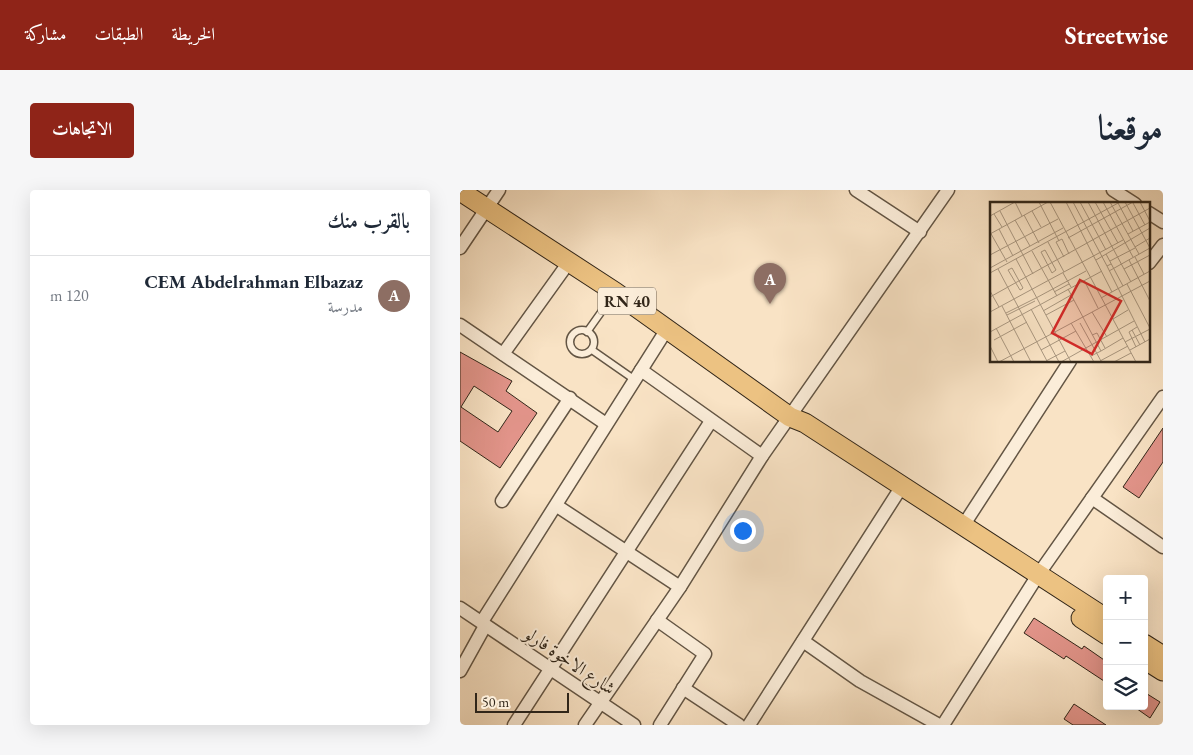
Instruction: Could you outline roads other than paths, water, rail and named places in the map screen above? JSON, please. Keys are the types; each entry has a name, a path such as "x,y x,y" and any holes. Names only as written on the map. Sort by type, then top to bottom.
{"main road":[{"name":"RN 40","path":"460,191 615,292 790,417 805,422 900,490 1034,580 1103,617"},
{"name":"RN 40","path":"900,490 963,526 1103,632"},
{"path":"1148,647 1163,656"},
{"path":"1148,662 1163,671"}],"street":[{"path":"460,248 498,190"},
{"path":"856,190 920,232"},
{"path":"585,725 680,587 762,456 948,190"},
{"path":"1113,190 1132,202"},
{"path":"1150,214 1163,222"},
{"path":"1150,262 1163,245"},
{"path":"503,354 569,262"},
{"path":"460,325 606,424"},
{"path":"460,671 486,626 483,620 557,506 606,424 667,329"},
{"path":"963,526 1069,362"},
{"path":"638,375 762,456"},
{"path":"943,725 1034,580 1163,397"},
{"path":"502,502 570,398"},
{"path":"514,725 711,421"},
{"path":"749,725 900,490"},
{"path":"1092,498 1163,547"},
{"path":"557,506 680,587"},
{"name":"شارع الاخوة فارلو","path":"460,608 634,725"},
{"path":"657,620 705,654 660,725"},
{"path":"803,641 860,681 939,725"},
{"path":"683,688 739,725"}],"lane":[{"path":"587,332 615,292"},
{"path":"581,330 594,338 592,350 585,354 577,354 570,344 574,333 581,330"},
{"path":"592,350 638,375"}],"place":[{"name":"CEM Abdelrahman Elbazaz","path":"770,304"}]}
